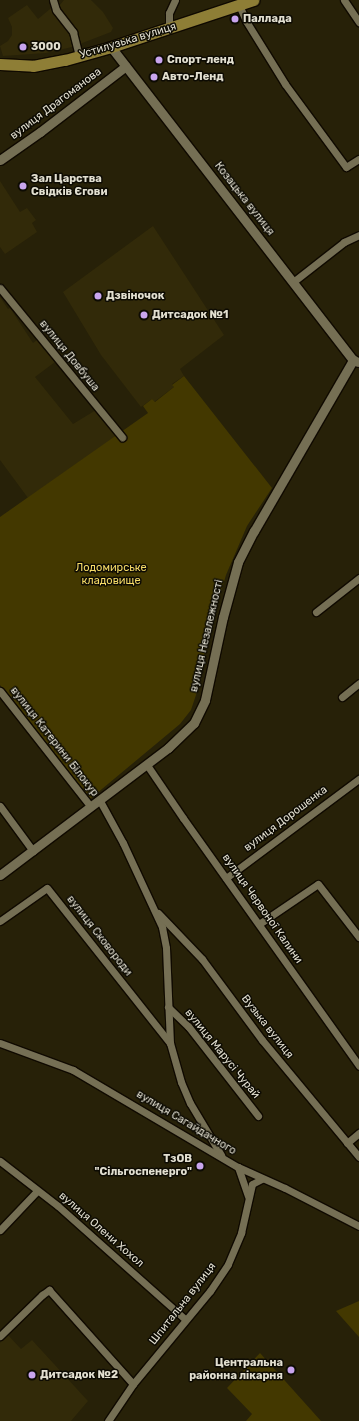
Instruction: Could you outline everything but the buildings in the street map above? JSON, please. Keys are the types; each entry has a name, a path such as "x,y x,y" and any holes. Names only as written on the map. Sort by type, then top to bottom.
{"main road":[{"name":"Устилузька вулиця","path":"0,64 33,66 79,56 111,47 253,0"}],"street":[{"path":"53,0 56,10 73,32 79,56"},
{"path":"169,28 169,13 175,0"},
{"path":"344,0 359,22"},
{"path":"239,5 246,21 285,84 346,167 359,159"},
{"name":"Козацька вулиця","path":"111,47 292,282 356,361"},
{"name":"вулиця Драгоманова","path":"0,160 40,132 126,66"},
{"path":"292,282 344,242 359,235"},
{"name":"вулиця Довбуша","path":"0,288 122,437"},
{"name":"вулиця Незалежності","path":"0,875 147,765 168,748 194,723 205,700 223,617 238,562 254,531 356,361"},
{"path":"316,612 359,578"},
{"path":"342,697 359,683"},
{"name":"вулиця Катерини Білокур","path":"0,691 91,807"},
{"name":"вулиця Червоної Калини","path":"147,765 359,1066"},
{"name":"вулиця Дорошенка","path":"226,878 359,779"},
{"path":"100,801 123,843 156,911 162,927 166,948 170,1043 181,1082 190,1103 223,1158"},
{"path":"0,806 33,851"},
{"path":"259,924 318,884 359,937"},
{"name":"вулиця Сковороди","path":"0,921 47,888 170,1043"},
{"name":"Вузька вулиця","path":"156,911 202,960 262,1040 359,1158"},
{"name":"вулиця Марусі Чурай","path":"168,1006 188,1026 258,1116"},
{"name":"вулиця Сагайдачного","path":"0,1043 73,1070 238,1167 359,1226"},
{"path":"347,1143 359,1133"},
{"name":"вулиця Олени Хохол","path":"0,1161 58,1206 186,1320"},
{"name":"Шпитальна вулиця","path":"108,1421 133,1384 186,1320 228,1264 241,1233 248,1197 238,1167"},
{"path":"248,1197 252,1184 262,1178"},
{"path":"0,1230 37,1191"},
{"path":"0,1336 49,1290 133,1384"}],"shaded area":[{"path":"64,0 91,0 103,12 113,28 111,32 72,47 46,53 3,56 0,46 8,41 12,35 12,27 8,18 27,5 38,19 50,9 59,6"},
{"path":"0,181 20,212 27,208 36,220 32,223 37,232 5,254 0,247"},
{"name":"Дитсадок №1","path":"153,226 224,335 180,369 184,376 172,384 174,387 154,402 152,399 141,407 101,355 63,292"},
{"path":"0,297 8,309 10,308 33,343 37,340 55,362 35,377 73,424 96,410 116,436 28,498 0,460"},
{"name":"Дитсадок №2","path":"8,1335 21,1349 32,1340 88,1401 71,1421 0,1421 0,1343"}],"green space":[{"name":"Лодомирське кладовище","path":"184,376 272,488 247,526 226,575 207,639 198,689 191,710 180,724 90,799 0,685 0,517 148,413 143,406 152,399 155,402 174,387 172,385"},
{"path":"359,1301 359,1337 336,1311"},
{"path":"260,1353 321,1421 246,1421 252,1414 227,1388"}],"place":[{"name":"Паллада","path":"235,19"},
{"name":"3000","path":"23,47"},
{"name":"Спорт-ленд","path":"159,60"},
{"name":"Авто-Ленд","path":"154,77"},
{"name":"Зал Царства Свідків Єгови","path":"23,186"},
{"name":"Дзвіночок","path":"98,296"},
{"name":"Дитсадок №1","path":"144,315"},
{"name":"ТзОВ \"Сільгоспенерго\"","path":"200,1166"},
{"name":"Центральна районна лікарня","path":"291,1370"},
{"name":"Дитсадок №2","path":"32,1375"}]}
